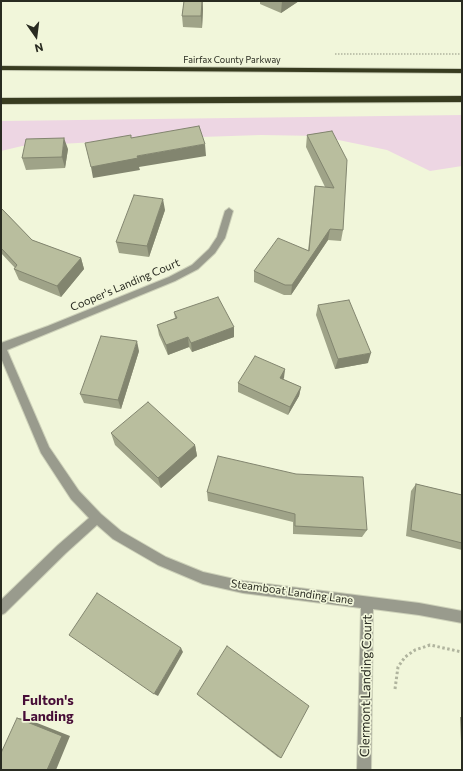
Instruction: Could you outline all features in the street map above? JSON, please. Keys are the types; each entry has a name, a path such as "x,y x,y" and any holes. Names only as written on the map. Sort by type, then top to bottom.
{"highway":[{"name":"Fairfax County Parkway","path":"1,68 462,72"},
{"path":"1,101 462,99"}],"street":[{"name":"Cooper's Landing Court","path":"1,347 51,329 172,279 195,267 212,251 221,238 229,211"},
{"name":"Steamboat Landing Lane","path":"1,347 45,450 76,495 97,518 117,535 162,561 204,578 242,587 419,609 462,617"},
{"path":"1,609 62,549 97,518"},
{"name":"Clermont Landing Court","path":"364,770 367,602"}],"path":[{"path":"395,689 398,667 405,657 415,650 430,645 462,652"}],"shaded area":[{"path":"462,115 462,166 430,171 387,150 319,136 261,135 171,138 22,146 1,151 1,121"}],"building":[{"path":"184,1 202,1 201,16 182,16"},
{"path":"199,126 205,144 137,156 138,158 91,167 85,143 131,135 131,138"},
{"path":"332,131 347,160 343,230 330,229 292,285 285,285 254,271 278,238 309,251 315,186 334,188 307,135"},
{"path":"64,138 62,157 22,158 26,139"},
{"path":"134,195 163,199 147,246 116,242"},
{"path":"1,208 32,240 81,258 57,286 14,269 17,265 1,248"},
{"path":"218,297 234,327 191,343 188,337 166,345 157,325 177,318 174,312"},
{"path":"349,300 371,353 338,359 318,305"},
{"path":"101,336 137,341 118,400 80,394"},
{"path":"255,356 285,369 280,378 301,387 290,407 238,383"},
{"path":"148,402 195,445 158,478 111,433"},
{"path":"218,456 296,474 363,477 367,530 295,526 295,514 207,492"},
{"path":"416,484 462,495 462,543 411,530"},
{"path":"97,593 181,648 154,694 69,635"},
{"path":"227,646 309,706 281,758 197,694"},
{"path":"17,718 62,736 47,770 1,770 1,753"}],"district":[{"name":"Fulton's Landing","path":"48,708"}]}
